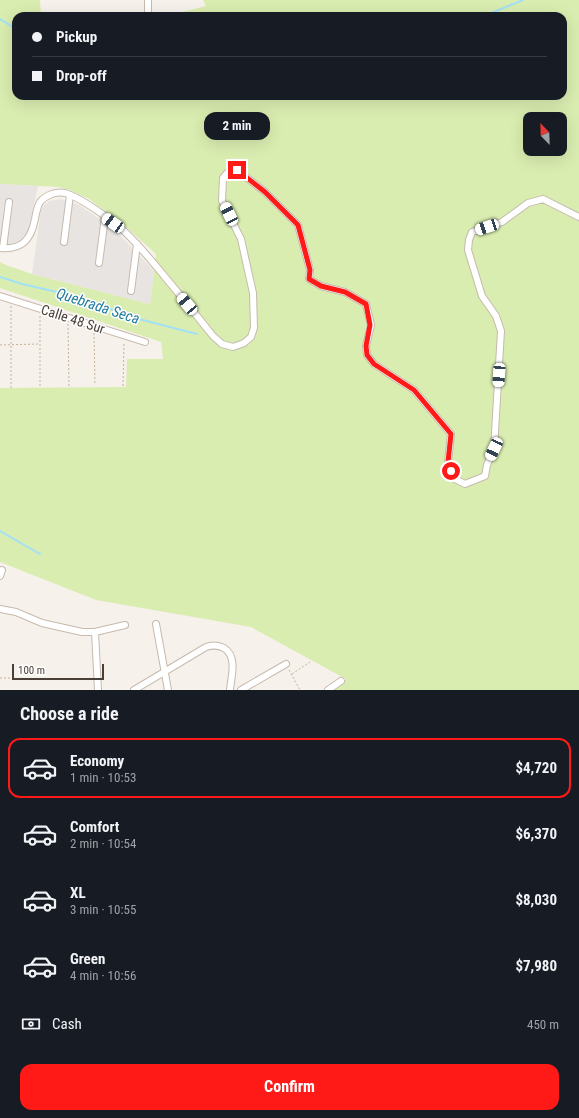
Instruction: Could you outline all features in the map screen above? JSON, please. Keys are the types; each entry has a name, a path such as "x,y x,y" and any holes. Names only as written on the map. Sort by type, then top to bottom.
{"street":[{"path":"148,0 148,12"},
{"path":"9,202 1,248 19,246 28,239 34,226 38,205 44,198 59,193 70,195 84,202 121,228 150,258 213,336 222,344 233,347 244,343 250,337 254,328 253,294 241,239 222,201 223,178 227,173 237,170 265,192 298,225 310,270 309,279 321,286 345,292 366,304 370,325 366,346 367,355 374,364 414,390 451,434 448,462 454,479 465,484 484,476 494,449 501,331 496,316 482,296 468,250 468,240 472,232 502,222 528,203 543,199 579,217"},
{"path":"64,242 70,195"},
{"path":"99,263 105,217"},
{"path":"131,290 137,244"},
{"name":"Calle 48 Sur","path":"0,296 145,342"},
{"path":"0,609 16,612 56,627 82,632 95,632 125,625"},
{"path":"156,624 168,690"},
{"path":"95,632 98,690"},
{"path":"134,690 209,646 216,646 222,647 232,656 230,690"},
{"path":"241,690 286,664"},
{"path":"328,690 341,681"}],"path":[{"path":"11,388 12,300"},
{"path":"40,309 40,387"},
{"path":"68,318 69,387"},
{"path":"95,326 95,385"},
{"path":"123,386 124,335"},
{"path":"0,345 40,344"},
{"path":"291,674 310,662"},
{"path":"286,664 300,690"},
{"path":"0,678 13,678"}],"green space":[{"path":"0,0 40,0 41,12 12,12 12,100 567,100 567,12 182,12 206,6 203,0 579,0 579,690 331,690 346,679 251,627 96,600 0,562 0,388 126,387 127,359 163,359 161,342 0,288 0,262 32,274 150,304 156,254 125,226 89,199 70,190 59,187 0,184"}],"shaded area":[{"path":"0,184 38,186 27,236 20,241 9,244 0,244"},
{"path":"61,199 79,205 114,229 154,271 150,304 32,274 41,210 44,205 50,201"}],"waterway":[{"path":"494,12 523,0"},
{"path":"0,19 12,26"},
{"name":"Quebrada Seca","path":"0,277 22,284 79,297 135,318 197,334"},
{"path":"0,531 40,554"}],"route":[{"path":"237,170 265,192 298,225 310,270 309,279 321,286 345,292 366,304 370,325 366,346 367,355 374,364 414,390 451,434 448,462 451,471"}]}
